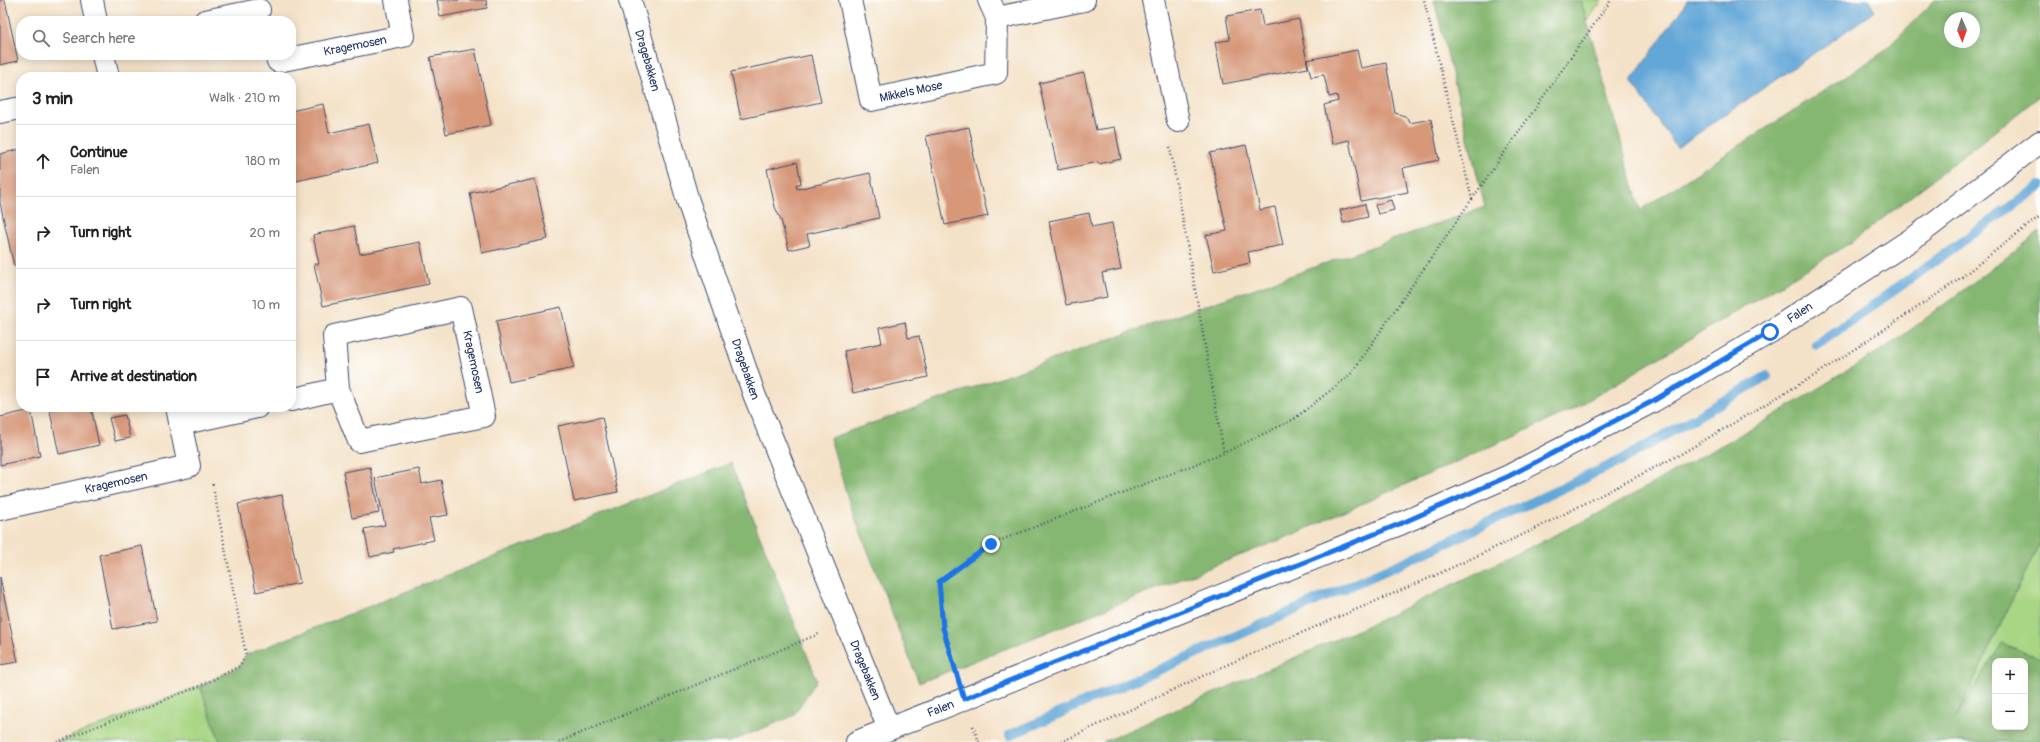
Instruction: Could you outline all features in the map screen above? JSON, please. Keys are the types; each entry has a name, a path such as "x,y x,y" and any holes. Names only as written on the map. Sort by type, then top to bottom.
{"street":[{"path":"92,0 95,16"},
{"name":"Kragemosen","path":"296,57 403,36 396,0"},
{"name":"Dragebakken","path":"630,0 688,201 752,386 889,729"},
{"name":"Mikkels Mose","path":"850,0 871,100 996,73 993,9 1084,0"},
{"path":"1153,0 1178,122"},
{"path":"230,16 261,10"},
{"path":"104,60 107,72"},
{"path":"0,112 16,109"},
{"name":"Falen","path":"857,742 1402,523 1509,476 1653,401 1770,332 1918,235 2040,142"},
{"name":"Kragemosen","path":"461,308 484,416 359,441 338,389 334,336 461,308"},
{"path":"296,399 338,389"},
{"path":"189,466 179,415 208,412"},
{"name":"Kragemosen","path":"0,509 189,466"}],"path":[{"path":"1424,0 1472,199"},
{"path":"979,742 964,699 943,628 939,582 991,544 1224,454 1294,419 1350,375 1611,0"},
{"path":"1178,122 1167,134 1224,454"},
{"path":"1061,742 1224,666 1425,580 1535,530 1681,454 1824,370 1954,283 2040,216"},
{"path":"57,742 200,686 240,666 246,655 211,475 189,466"},
{"path":"559,742 845,622"}],"green space":[{"path":"1434,0 1581,0 1640,210 1882,53 1935,0 2040,0 2040,96 1855,240 1572,410 1292,535 919,683 849,502 830,438 1485,207"},
{"path":"1581,0 1602,0 1587,22"},
{"path":"2040,232 2040,542 1956,717 1992,659 1992,730 2028,730 2028,658 1993,658 2002,643 2040,659 2040,742 1103,742 1380,620 1596,515 1765,421 1897,340"},
{"path":"731,463 817,680 793,716 730,742 220,742 200,686 240,666 246,655"},
{"path":"2040,542 2040,742 1913,742 1954,722"},
{"path":"200,686 220,742 57,742"}],"water":[{"path":"1688,0 1869,0 1875,11 1677,148 1631,81"}],"building":[{"path":"0,0 5,0 16,52 16,60 18,61 0,65"},
{"path":"437,0 486,0 487,8 440,17"},
{"path":"1260,10 1263,26 1299,19 1308,68 1223,84 1215,42 1230,40 1226,16"},
{"path":"475,49 491,125 446,134 430,57"},
{"path":"1357,50 1361,68 1386,63 1395,113 1405,116 1410,123 1431,119 1439,160 1403,168 1408,192 1361,201 1349,140 1332,144 1324,105 1338,101 1337,95 1329,97 1324,75 1311,77 1307,60"},
{"path":"811,55 821,102 741,119 731,72"},
{"path":"1084,73 1096,130 1115,127 1121,159 1058,170 1039,83"},
{"path":"323,104 329,133 369,124 378,163 296,181 296,110"},
{"path":"969,127 974,152 972,152 988,216 945,225 926,136"},
{"path":"1246,145 1260,210 1275,207 1283,245 1248,252 1250,263 1214,271 1206,235 1227,231 1210,153"},
{"path":"16,150 16,266 14,266 0,203 0,154"},
{"path":"797,162 801,183 796,185 797,189 870,173 879,218 807,234 810,245 789,250 781,220 775,207 767,169"},
{"path":"535,179 548,239 482,253 470,193"},
{"path":"1391,200 1394,210 1378,214 1375,205"},
{"path":"1365,204 1368,217 1343,223 1340,210"},
{"path":"1089,213 1092,227 1112,223 1121,269 1102,273 1107,297 1066,305 1049,221"},
{"path":"354,226 360,254 420,242 429,284 323,306 314,264 319,264 313,235"},
{"path":"561,307 574,368 509,382 496,321"},
{"path":"905,322 908,338 919,336 928,377 853,393 844,351 882,343 879,328"},
{"path":"22,412 31,412 40,456 0,465 0,417"},
{"path":"50,412 92,412 99,445 59,454"},
{"path":"125,415 130,438 115,441 109,418"},
{"path":"602,417 618,492 574,501 558,426"},
{"path":"370,467 379,513 352,518 343,472"},
{"path":"419,469 422,484 441,480 448,515 429,518 434,540 393,549 394,552 370,557 364,529 385,525 375,478"},
{"path":"282,495 300,583 256,592 238,504"},
{"path":"142,546 157,621 113,629 99,555"},
{"path":"0,577 18,662 0,665"}],"waterway":[{"path":"1817,345 2040,186"},
{"path":"1010,735 1409,560 1620,461 1767,376"}],"route":[{"path":"991,544 939,582 943,628 964,699 1402,523 1509,476 1653,401 1770,332"}]}
